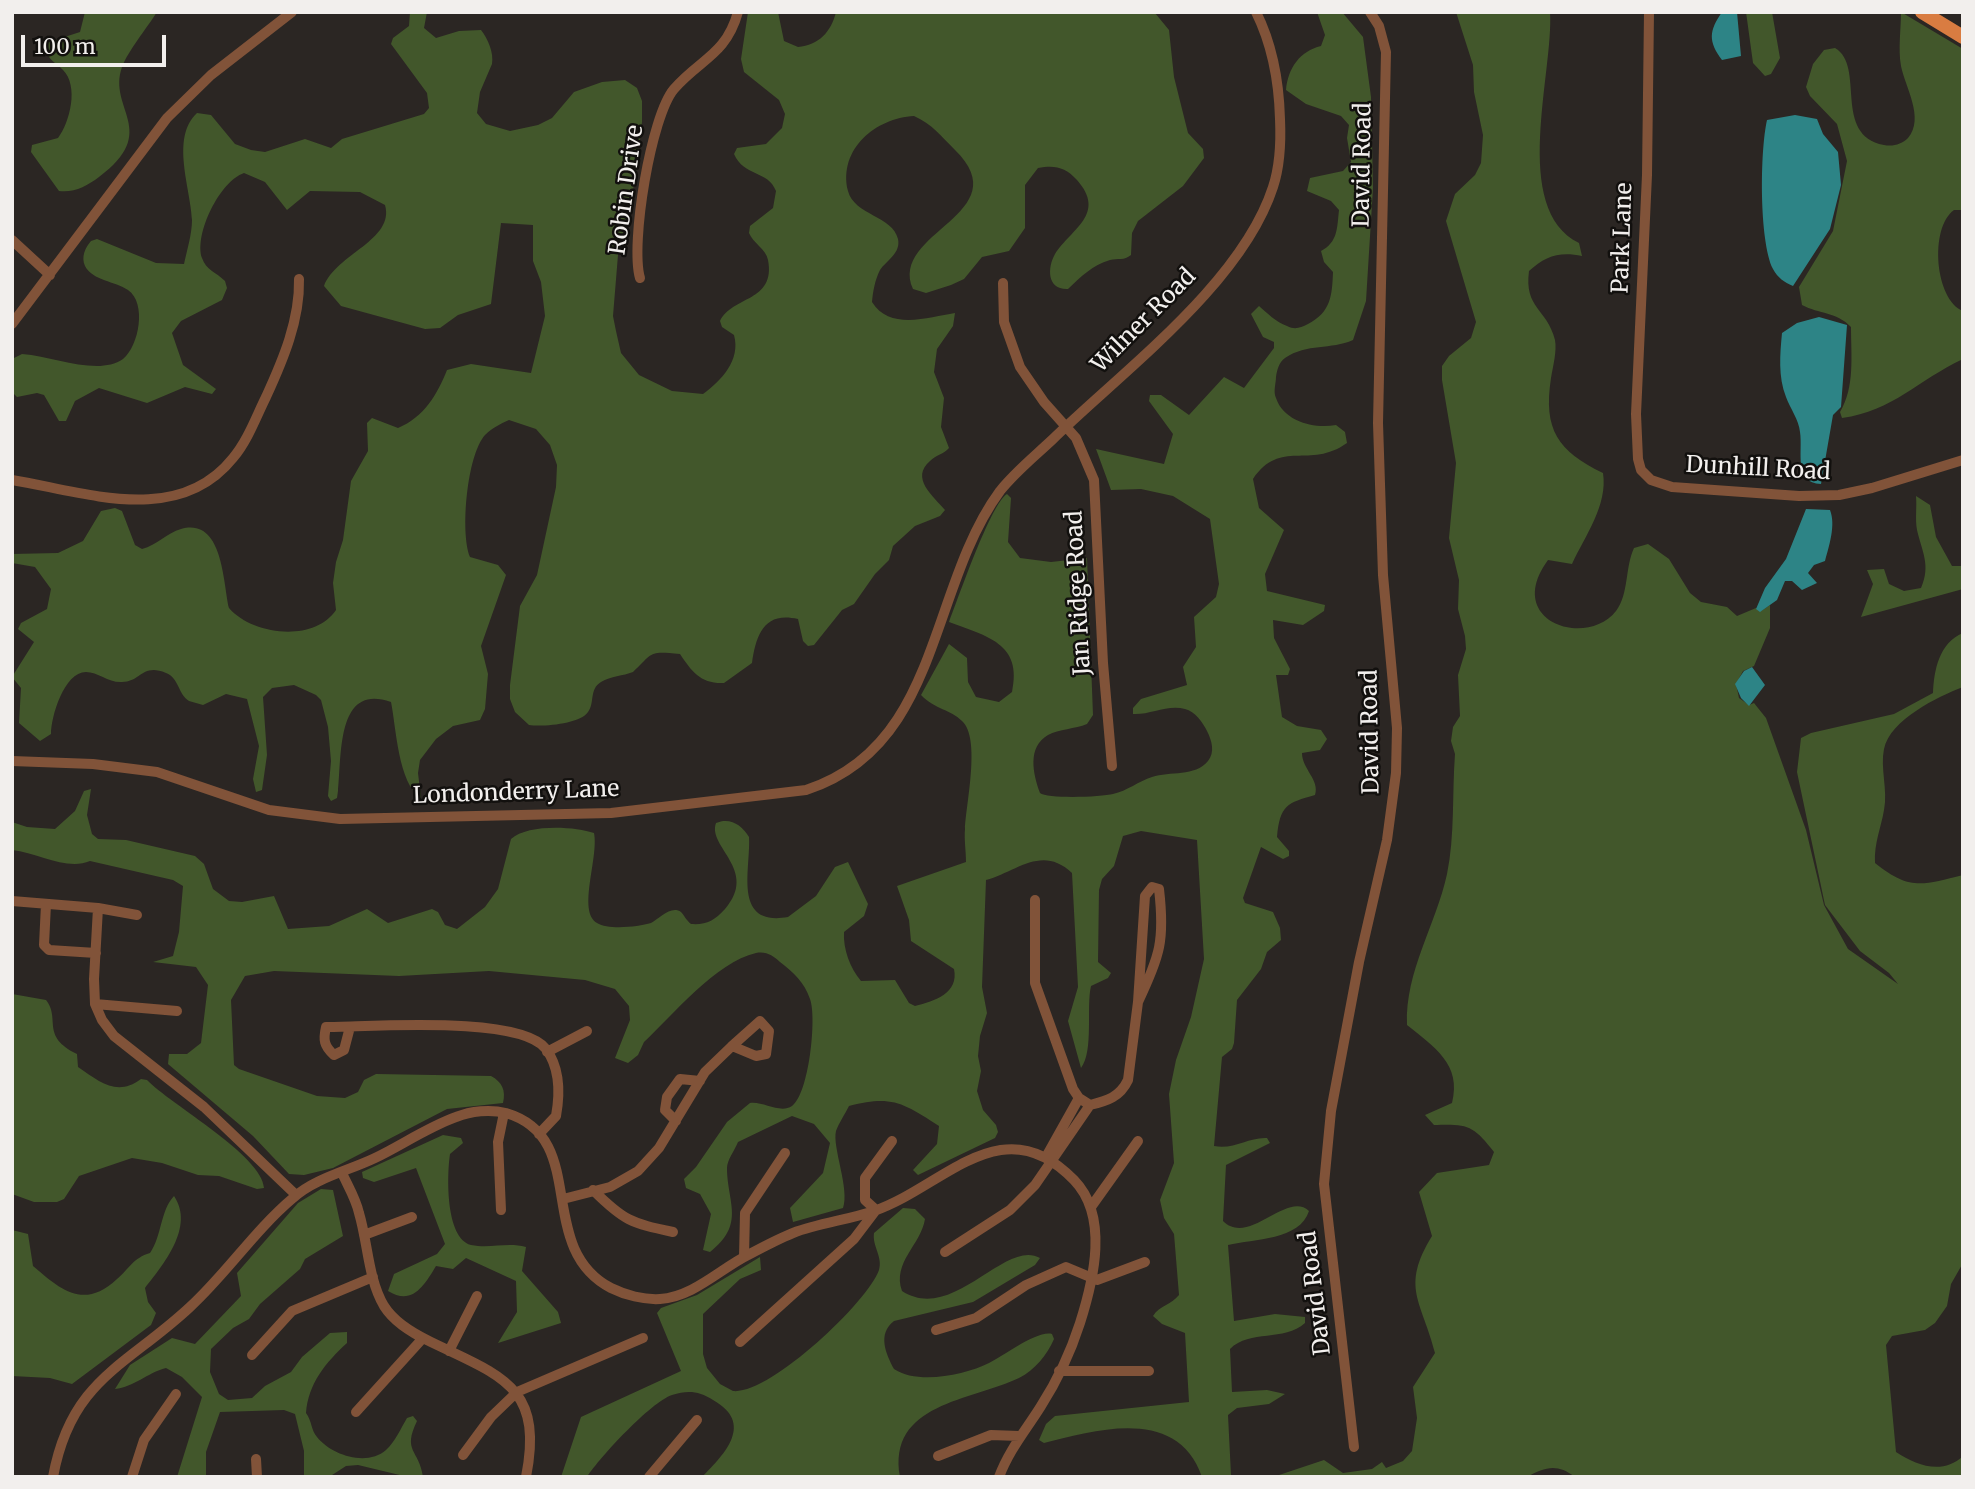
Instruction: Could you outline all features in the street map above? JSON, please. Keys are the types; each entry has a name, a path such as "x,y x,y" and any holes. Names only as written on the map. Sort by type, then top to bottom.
{"main road":[{"path":"1922,12 1963,37"}],"street":[{"path":"12,324 167,117 211,75 292,12"},
{"name":"Robin Drive","path":"640,278 635,254 656,126 674,88 725,44 738,12"},
{"name":"Wilner Road","path":"940,626 981,526 1000,491 1170,329 1237,258 1260,219 1274,186 1280,127 1276,68 1255,12"},
{"name":"David Road","path":"1354,1447 1324,1184 1325,1149 1359,962 1387,840 1396,773 1397,727 1383,575 1378,423 1386,52 1379,26 1370,12"},
{"name":"Park Lane","path":"1639,465 1636,414 1647,175 1649,12"},
{"path":"12,240 50,275"},
{"path":"12,480 142,501 195,489 214,476 244,442 269,390 300,303 299,279"},
{"name":"Jan Ridge Road","path":"1003,283 1003,322 1016,358 1044,402 1066,426 1087,460 1094,480 1104,689 1112,766"},
{"name":"Dunhill Road","path":"1639,465 1651,480 1672,487 1799,496 1839,495 1872,488 1963,460"},
{"name":"Londonderry Lane","path":"12,761 93,764 147,770 269,810 340,819 611,813 806,790 835,780 860,764 884,740 901,717 940,626"},
{"path":"1049,1159 1090,1105 1107,1101 1123,1090 1128,1080 1138,1002 1145,896 1152,887 1159,889 1163,930 1154,967 1138,1002"},
{"path":"1035,900 1035,983 1058,1052 1079,1098 1090,1105"},
{"path":"12,901 98,908 136,915"},
{"path":"46,904 44,945 49,950 96,953"},
{"path":"98,908 95,1004 114,1036 204,1107 296,1195"},
{"path":"95,1004 177,1012"},
{"path":"350,1027 508,1029 528,1036 547,1052 556,1071 556,1116 539,1135"},
{"path":"547,1052 587,1031"},
{"path":"563,1199 610,1186 638,1171 659,1148 705,1072 733,1046"},
{"path":"676,1122 665,1110 667,1097 680,1079 700,1081"},
{"path":"945,1252 1010,1210 1035,1185 1079,1098"},
{"path":"53,1477 72,1419 98,1382 192,1306 263,1224 296,1195 314,1183 342,1173 458,1116 482,1111 504,1113 526,1123 539,1135 554,1157 563,1199 566,1232 579,1259 592,1274 623,1293 660,1299 679,1295 794,1232 876,1210 968,1159 992,1150 1025,1151 1049,1159 1075,1181 1091,1207 1095,1244 1090,1277 1080,1322 1059,1371 1040,1408 1019,1436 999,1477"},
{"path":"500,1210 498,1142 504,1113"},
{"path":"876,1210 865,1200 865,1178 892,1141"},
{"path":"1091,1207 1138,1141"},
{"path":"744,1257 743,1226 748,1205 785,1153"},
{"path":"342,1173 359,1211 373,1277 384,1305 393,1317 423,1338 496,1374 517,1392 530,1426 527,1477"},
{"path":"593,1190 633,1224 673,1232"},
{"path":"740,1342 854,1239 876,1210"},
{"path":"364,1235 412,1217"},
{"path":"936,1330 976,1318 1026,1286 1066,1267 1097,1280 1145,1262"},
{"path":"252,1355 292,1311 373,1277"},
{"path":"449,1351 477,1296"},
{"path":"356,1412 423,1338"},
{"path":"463,1455 491,1417 517,1392 643,1338"},
{"path":"1059,1371 1149,1371"},
{"path":"132,1477 144,1440 176,1394"},
{"path":"649,1477 697,1420"},
{"path":"938,1456 991,1436 1019,1436"},
{"path":"256,1459 257,1477"}],"green space":[{"path":"85,12 157,12 122,67 119,82 130,133 127,146 117,161 85,186 59,191 31,152 32,145 58,138 66,123 71,104 68,77 45,50 46,43 80,32"},
{"path":"410,12 427,12 424,28 436,38 459,31 481,30 484,34 490,46 492,64 480,92 477,113 486,124 510,131 538,125 552,118 574,92 602,82 625,80 637,88 642,101 642,122 636,176 618,255 613,316 621,353 639,375 672,391 703,394 723,376 735,353 735,344 734,335 722,327 720,321 726,313 759,291 766,284 769,274 767,256 749,233 750,226 773,208 776,191 767,180 744,167 734,154 737,148 766,144 782,128 785,114 779,100 744,72 741,59 748,12 778,12 784,41 798,47 812,44 823,36 831,26 836,12 1155,13 1169,30 1174,77 1188,133 1203,149 1204,158 1183,186 1138,221 1132,233 1131,255 1098,265 1068,289 1056,286 1053,282 1051,266 1055,254 1083,220 1088,202 1077,180 1068,172 1055,167 1038,168 1025,185 1025,228 1009,251 982,257 964,279 926,293 913,289 910,269 918,252 964,207 972,191 971,172 941,135 914,116 886,123 863,138 854,149 846,176 848,191 858,205 889,225 898,239 895,252 878,274 872,302 889,317 899,319 922,319 955,313 953,326 937,349 934,372 944,398 941,427 949,448 930,461 922,474 926,487 945,510 940,516 915,526 893,546 889,560 875,574 854,604 842,610 814,645 808,646 803,641 798,619 777,619 770,622 759,635 752,663 724,683 698,676 680,654 652,654 633,672 609,678 597,685 590,708 584,716 561,724 529,725 515,712 510,699 510,685 520,606 537,575 556,487 557,465 550,445 536,429 509,420 485,435 479,445 467,494 466,530 470,557 498,565 506,575 481,646 488,674 485,709 480,720 453,726 436,739 420,760 418,773 421,798 413,791 403,768 391,702 373,699 360,703 351,712 345,726 337,798 331,801 328,796 331,761 328,727 321,700 294,685 272,688 263,697 267,755 262,790 256,792 253,779 259,746 247,699 226,694 203,705 189,701 174,678 158,671 147,671 122,682 90,672 78,674 71,679 60,697 51,734 40,741 19,723 21,688 12,677 34,642 18,629 21,623 47,609 51,589 35,567 12,563 12,554 58,553 83,541 101,511 115,508 122,511 135,545 142,549 181,529 195,528 205,533 218,554 229,608 239,617 252,624 283,632 313,627 336,610 333,583 336,562 343,540 351,481 368,451 367,423 372,418 398,428 415,418 439,388 447,370 471,364 531,373 545,316 541,282 533,261 533,225 501,223 491,304 458,315 440,328 425,329 341,306 324,286 330,275 381,228 386,217 385,205 360,192 310,191 287,210 265,182 244,173 226,186 218,197 205,223 202,236 204,262 225,281 227,288 222,300 181,321 172,333 183,365 216,389 212,394 185,387 147,403 99,388 75,401 66,421 59,421 44,395 37,393 17,397 12,392 12,359 22,354 97,366 117,362 129,353 139,324 134,296 123,287 93,275 85,266 84,253 91,241 97,239 156,263 184,264 192,220 183,150 189,124 197,113 211,115 235,144 265,152 305,139 331,148 342,139 424,114 429,108 427,93 391,44 393,38 409,26"},
{"path":"1317,12 1342,12 1363,37 1371,97 1373,188 1366,301 1353,340 1293,353 1281,362 1275,388 1276,398 1286,413 1310,425 1336,425 1345,432 1347,443 1333,451 1274,460 1253,479 1259,508 1284,530 1265,574 1267,591 1325,605 1324,611 1303,625 1273,620 1274,638 1290,669 1288,675 1276,675 1282,717 1297,726 1321,730 1327,739 1320,750 1302,753 1315,784 1315,795 1291,803 1280,818 1277,837 1289,851 1289,856 1283,859 1261,847 1243,898 1245,903 1273,912 1280,928 1281,940 1267,952 1261,969 1237,1000 1234,1043 1232,1049 1222,1057 1214,1146 1228,1146 1260,1138 1267,1138 1270,1143 1226,1165 1223,1221 1233,1227 1244,1227 1290,1207 1300,1206 1309,1211 1304,1221 1286,1233 1228,1245 1234,1321 1275,1314 1305,1317 1305,1323 1297,1329 1247,1339 1230,1349 1232,1392 1267,1390 1285,1394 1269,1404 1237,1408 1228,1415 1231,1475 1247,1477 1202,1477 1191,1455 1175,1440 1156,1432 1135,1428 1112,1429 1044,1443 1039,1440 1046,1424 1055,1416 1189,1402 1185,1333 1162,1324 1153,1316 1179,1295 1174,1234 1164,1218 1160,1200 1174,1163 1169,1094 1204,959 1197,840 1141,831 1123,836 1114,866 1102,879 1099,890 1098,962 1111,973 1108,978 1091,986 1089,1040 1081,1068 1068,1021 1078,987 1072,873 1061,865 1040,860 986,880 982,987 987,1013 980,1036 978,1056 981,1071 977,1091 983,1110 996,1125 998,1132 995,1138 918,1175 913,1170 937,1144 939,1126 897,1103 876,1101 849,1106 837,1128 835,1138 844,1190 843,1208 793,1222 790,1208 823,1173 830,1143 814,1124 792,1116 738,1142 727,1168 731,1222 721,1242 710,1252 703,1250 711,1214 700,1194 686,1188 684,1179 696,1167 727,1122 750,1103 782,1109 792,1106 798,1099 807,1072 813,1022 810,999 794,974 767,953 741,958 711,978 644,1042 638,1055 628,1063 615,1058 630,1020 629,1006 615,989 585,980 489,971 399,976 274,971 245,976 231,1000 234,1065 239,1069 317,1096 345,1098 358,1092 364,1080 376,1074 491,1076 503,1090 503,1103 447,1109 333,1168 304,1175 289,1174 253,1136 168,1064 169,1054 187,1054 201,1043 208,985 196,967 153,962 173,956 179,932 183,886 173,880 90,861 81,864 62,863 12,850 12,822 27,827 55,829 75,811 84,791 91,789 87,815 92,834 98,839 126,840 195,856 204,864 213,889 229,901 242,902 274,896 288,929 329,926 367,909 388,923 432,909 438,912 445,925 457,929 485,907 498,889 511,839 528,831 551,828 594,833 589,907 591,917 597,923 615,927 639,926 651,923 673,910 681,912 691,924 709,921 725,909 734,895 737,882 735,871 715,832 716,823 726,821 739,826 749,837 748,893 752,905 759,913 770,918 788,917 816,896 835,867 848,862 868,904 864,916 844,932 846,952 857,976 861,981 895,980 909,1003 915,1006 944,995 953,984 954,969 911,941 909,920 897,886 966,862 965,833 971,742 968,729 962,721 921,695 949,644 967,658 968,682 976,697 999,702 1012,692 1014,675 1007,652 988,637 949,622 984,532 1000,501 1007,494 1011,498 1008,542 1020,558 1051,562 1087,558 1093,715 1087,724 1052,733 1041,740 1034,754 1035,778 1040,793 1063,797 1107,795 1123,791 1152,777 1189,772 1203,766 1212,754 1212,746 1201,721 1189,710 1179,708 1133,714 1133,708 1141,699 1187,685 1183,667 1196,647 1194,617 1216,597 1219,584 1210,519 1173,496 1141,489 1111,490 1096,449 1164,464 1173,434 1149,401 1150,395 1161,395 1189,415 1224,377 1244,388 1274,348 1274,342 1263,337 1251,314 1259,306 1279,322 1295,328 1316,319 1326,309 1331,296 1333,272 1324,262 1321,251 1334,239 1339,210 1331,201 1307,191 1310,178 1343,171 1351,162 1347,138 1349,125 1341,116 1306,104 1286,90 1289,75 1296,62 1307,52 1321,46 1325,35"},
{"path":"1456,12 1550,12 1540,137 1541,171 1546,201 1558,226 1579,243 1582,256 1567,254 1547,258 1529,271 1528,284 1533,301 1547,321 1555,340 1549,396 1552,425 1565,447 1603,473 1604,485 1599,508 1572,564 1548,560 1537,581 1535,599 1542,613 1554,623 1569,628 1586,628 1603,622 1620,604 1634,548 1648,544 1669,559 1690,593 1701,602 1727,607 1737,616 1756,608 1761,611 1770,605 1770,628 1754,666 1743,671 1736,684 1739,698 1749,705 1754,703 1766,718 1806,830 1824,905 1848,949 1898,984 1889,973 1860,951 1825,905 1797,772 1801,738 1811,733 1894,714 1933,693 1935,675 1943,650 1963,633 1963,687 1916,711 1895,728 1888,738 1883,756 1885,802 1875,863 1907,882 1926,883 1963,875 1963,1263 1951,1284 1947,1306 1935,1323 1925,1330 1892,1336 1886,1345 1896,1452 1921,1464 1939,1467 1955,1462 1963,1456 1963,1477 1575,1477 1557,1468 1551,1468 1527,1477 1255,1477 1279,1475 1324,1460 1343,1473 1372,1469 1382,1462 1386,1468 1403,1461 1412,1451 1417,1418 1413,1387 1435,1353 1415,1282 1422,1254 1432,1236 1419,1192 1437,1173 1489,1165 1494,1152 1475,1131 1462,1126 1434,1125 1425,1115 1452,1103 1453,1077 1436,1049 1407,1025 1411,986 1442,893 1450,860 1455,754 1451,741 1453,727 1460,716 1458,675 1466,649 1458,609 1459,580 1449,538 1456,463 1442,366 1449,356 1471,338 1476,322 1446,221 1455,194 1475,175 1481,163 1483,135 1474,92 1473,65"},
{"path":"1746,12 1772,12 1780,58 1771,74 1765,76 1753,63"},
{"path":"1901,12 1963,49 1963,210 1954,210 1946,219 1938,247 1941,279 1946,293 1963,311 1963,359 1891,402 1842,418 1840,412 1850,382 1851,327 1840,318 1802,305 1799,287 1833,231 1847,161 1837,124 1810,96 1806,87 1813,64 1824,50 1835,48 1844,57 1848,69 1854,115 1859,128 1868,139 1884,145 1894,145 1906,140 1915,121 1901,66"},
{"path":"1916,496 1930,505 1936,537 1952,566 1963,566 1963,589 1861,617 1873,584 1867,570 1884,569 1889,584 1904,591 1921,588 1925,559 1916,526"},
{"path":"12,994 46,1000 52,1014 55,1034 59,1041 77,1054 78,1067 101,1082 116,1087 124,1087 141,1079 147,1080 233,1146 260,1175 264,1188 257,1189 219,1176 198,1175 162,1163 132,1158 79,1176 64,1199 57,1202 34,1202 12,1194"},
{"path":"443,1135 461,1138 463,1143 450,1154 449,1163 448,1190 456,1231 471,1245 526,1247 522,1271 558,1312 561,1323 498,1343 517,1312 516,1281 466,1258 453,1269 436,1266 422,1287 411,1295 396,1295 388,1291 394,1274 437,1254 445,1244 416,1168 374,1182 363,1178 362,1172"},
{"path":"321,1189 333,1190 343,1236 305,1259 300,1269 260,1304 249,1319 233,1328 211,1349 210,1372 219,1394 228,1400 252,1398 265,1386 291,1372 302,1357 330,1333 347,1332 347,1343 325,1366 310,1392 306,1413 315,1434 340,1454 369,1458 386,1450 407,1418 413,1416 417,1421 411,1445 423,1477 408,1477 358,1465 346,1466 329,1477 304,1477 304,1451 295,1414 284,1410 220,1412 206,1452 206,1477 177,1477 202,1397 182,1377 166,1368 128,1386 115,1389 130,1365 172,1338 195,1344 241,1296 237,1273 298,1203"},
{"path":"174,1196 180,1208 179,1233 168,1257 145,1288 148,1302 156,1313 151,1325 72,1384 50,1378 12,1376 12,1230 28,1234 33,1266 53,1283 73,1293 94,1293 105,1288 136,1261 150,1253 166,1209"},
{"path":"903,1208 915,1209 925,1219 904,1262 900,1281 902,1291 921,1298 940,1297 959,1290 1011,1259 1026,1255 1040,1258 1035,1265 973,1302 894,1321 884,1338 894,1369 904,1374 928,1377 955,1374 989,1363 1038,1336 1052,1334 1054,1339 1040,1362 1025,1375 937,1408 919,1419 906,1434 899,1452 900,1477 702,1477 727,1448 734,1428 732,1418 713,1400 698,1393 683,1392 663,1400 639,1419 587,1477 561,1477 581,1417 681,1371 657,1313 661,1308 697,1295 760,1257 761,1270 740,1279 703,1314 703,1354 707,1368 720,1384 733,1391 749,1388 792,1363 837,1324 856,1303 879,1270 880,1261 874,1233"}],"water":[{"path":"1722,12 1737,12 1741,56 1722,60 1714,47 1712,36"},
{"path":"1795,115 1817,119 1823,134 1838,152 1841,185 1830,229 1793,286 1777,275 1768,256 1763,217 1762,173 1767,120"},
{"path":"1819,317 1847,325 1841,407 1833,415 1821,484 1806,478 1803,472 1799,428 1783,389 1780,365 1782,333 1797,323"},
{"path":"1806,509 1830,510 1832,516 1825,561 1814,565 1808,573 1817,583 1802,590 1792,581 1785,581 1777,600 1760,612 1756,609 1765,588 1786,559"},
{"path":"1752,667 1765,685 1749,706 1741,698 1735,684 1744,671"}]}
